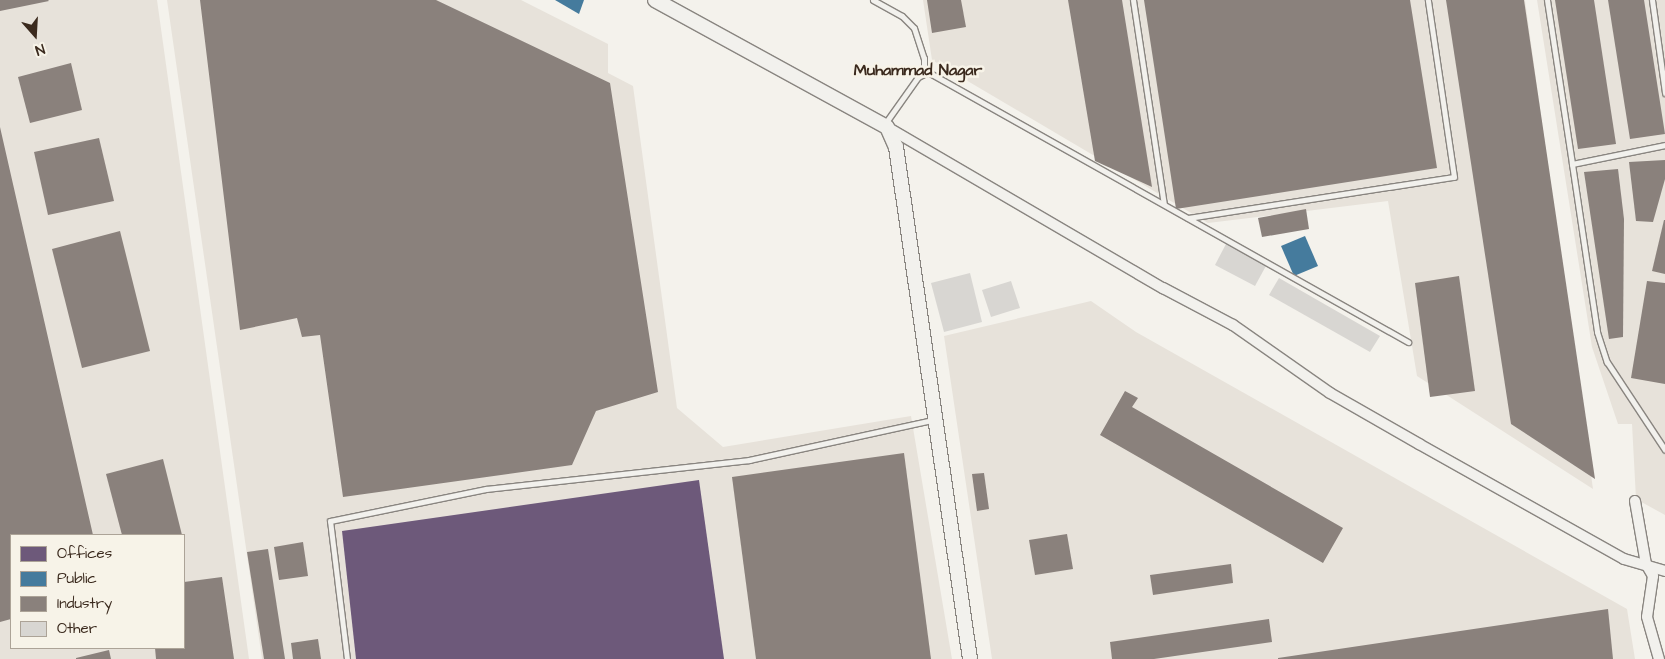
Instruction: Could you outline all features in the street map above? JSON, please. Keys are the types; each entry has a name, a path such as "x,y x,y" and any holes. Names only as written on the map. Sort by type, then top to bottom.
{"street":[{"path":"655,0 886,126 1163,288 1233,325 1330,393 1419,444 1624,559 1665,571"},
{"path":"886,126 896,147 970,659"},
{"path":"1635,501 1646,564 1653,576 1647,617 1658,659"}],"lane":[{"path":"873,0 902,16 914,28 924,58 924,74"},
{"path":"1132,0 1164,204"},
{"path":"1188,218 1454,177 1428,0"},
{"path":"1546,0 1597,332 1607,362 1665,450"},
{"path":"1652,0 1665,93"},
{"path":"886,126 918,76 928,72 1408,342"},
{"path":"1572,164 1665,144"},
{"path":"347,659 330,520 486,489 749,460 935,419"}],"shaded area":[{"path":"0,0 157,0 249,659 0,659"},
{"path":"167,0 521,0 608,44 608,73 633,86 677,408 723,447 911,416 952,659 262,659"},
{"path":"923,0 1525,0 1593,489 1417,376 1388,201 1208,223 932,60"},
{"path":"1537,0 1665,0 1665,515 1636,499 1632,424 1618,424 1592,347"},
{"path":"1091,301 1136,332 1627,609 1635,659 992,659 944,336"}],"building: Offices":[{"path":"699,480 724,659 356,659 342,531"}],"building: Public":[{"path":"555,0 584,0 579,14"},
{"path":"1305,236 1318,266 1294,276 1281,246"}],"building: Industry":[{"path":"0,0 48,0 49,1 0,11"},
{"path":"200,0 436,0 610,83 658,392 596,411 572,465 343,497 320,335 302,337 297,318 240,330"},
{"path":"927,0 961,0 966,27 932,33"},
{"path":"1068,0 1122,0 1152,187 1095,161"},
{"path":"1144,0 1410,0 1437,168 1176,209"},
{"path":"1446,0 1524,0 1595,479 1511,424"},
{"path":"1555,0 1594,0 1616,144 1578,149"},
{"path":"1608,0 1644,0 1665,134 1630,139"},
{"path":"71,63 82,110 30,123 18,77"},
{"path":"0,127 93,534 10,534 10,619 0,622"},
{"path":"99,138 114,201 48,215 34,152"},
{"path":"1665,160 1665,179 1653,222 1636,221 1629,162"},
{"path":"1618,169 1624,219 1623,337 1609,339 1584,172"},
{"path":"1306,209 1309,229 1262,237 1258,218"},
{"path":"1665,220 1665,274 1652,271"},
{"path":"120,231 150,351 82,368 52,249"},
{"path":"1459,276 1475,391 1430,397 1415,283"},
{"path":"1647,281 1665,283 1665,384 1631,378"},
{"path":"1125,391 1138,398 1132,407 1343,528 1323,563 1100,435"},
{"path":"904,453 931,659 756,659 732,477"},
{"path":"163,459 182,534 122,534 106,474"},
{"path":"984,473 989,509 977,511 972,474"},
{"path":"1067,534 1073,569 1035,575 1029,540"},
{"path":"303,542 308,576 279,580 274,547"},
{"path":"268,549 285,659 264,659 247,552"},
{"path":"1231,564 1233,583 1153,595 1150,575"},
{"path":"222,577 234,659 156,659 155,649 185,649 185,582"},
{"path":"1608,609 1613,659 1278,659 1278,658"},
{"path":"1269,619 1272,642 1154,659 1112,659 1110,642"},
{"path":"318,639 321,659 293,659 291,643"},
{"path":"109,650 111,659 76,659 76,658"}],"building: Other":[{"path":"1227,242 1267,264 1255,286 1215,265"},
{"path":"970,273 982,322 944,332 931,283"},
{"path":"1279,278 1380,336 1370,352 1269,295"},
{"path":"1011,281 1020,308 991,317 982,290"}],"district":[{"name":"Muhammad Nagar","path":"918,70"}]}
